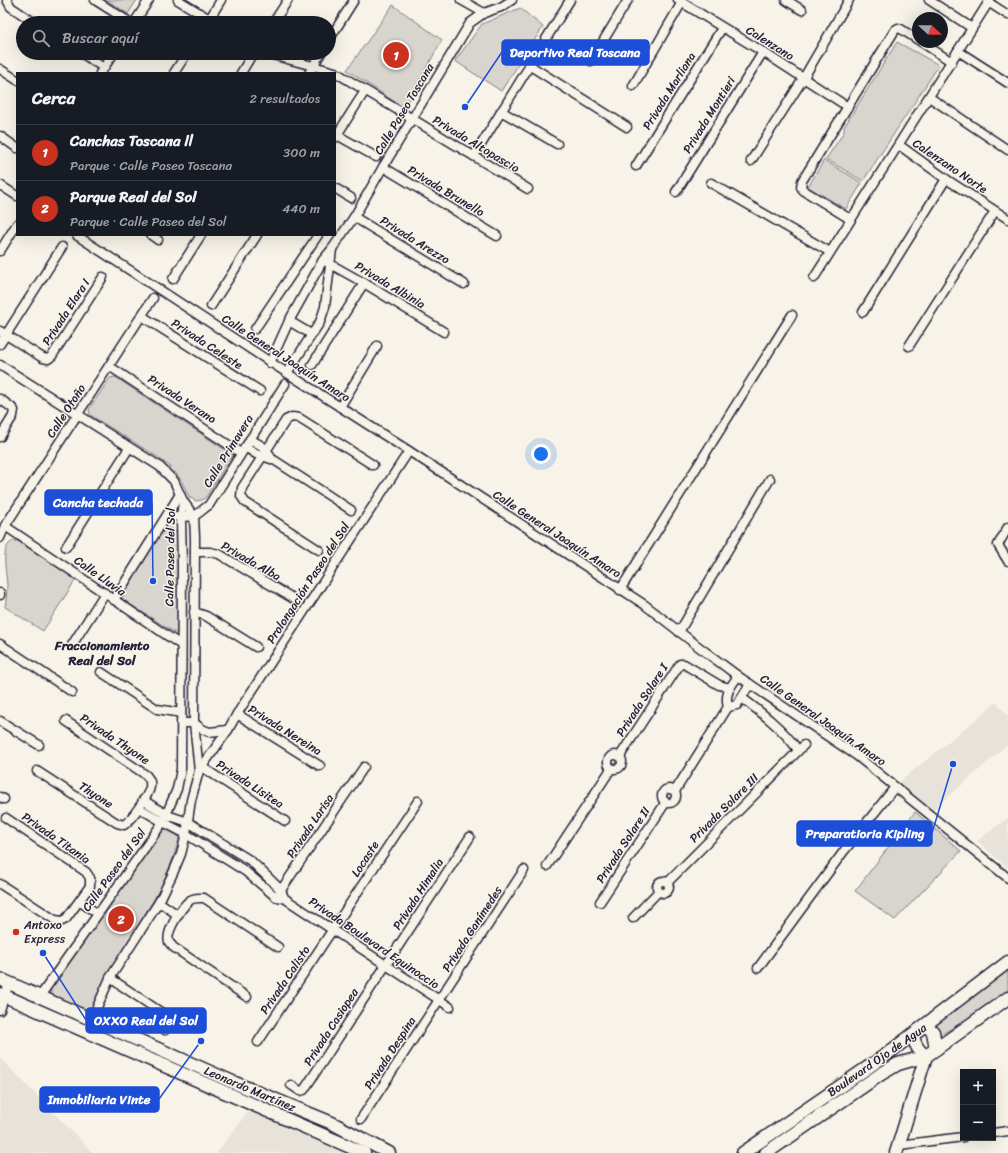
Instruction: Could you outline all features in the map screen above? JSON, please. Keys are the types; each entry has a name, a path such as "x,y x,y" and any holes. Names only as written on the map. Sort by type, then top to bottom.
{"main road":[{"name":"Boulevard Ojo de Agua","path":"743,1153 912,1036 1008,962"},
{"name":"Leonardo Martínez","path":"4,980 91,1019 364,1153"},
{"name":"Leonardo Martínez","path":"2,995 86,1032 232,1089 332,1123 389,1153"},
{"name":"Boulevard Ojo de Agua","path":"766,1153 881,1074 898,1064 926,1056 1008,998"},
{"path":"926,1025 933,1032 936,1049"},
{"path":"912,1036 919,1052 926,1056"},
{"name":"Boulevard Ojo de Agua","path":"897,1149 926,1056"}],"street":[{"path":"95,0 121,16"},
{"path":"137,16 149,0"},
{"path":"178,0 202,16"},
{"path":"214,16 221,0"},
{"path":"278,16 288,0"},
{"path":"336,29 354,0"},
{"path":"461,0 484,13"},
{"name":"Calle Paseo Toscana","path":"270,363 289,321 327,262 332,249 354,217 411,119 470,23 484,13 501,7 512,0"},
{"path":"474,156 570,0"},
{"path":"591,61 628,0"},
{"path":"786,0 802,10"},
{"path":"751,161 803,78 849,0"},
{"path":"929,0 972,28"},
{"path":"632,86 680,1"},
{"name":"Calenzano","path":"680,1 848,107"},
{"path":"814,278 850,219 899,146 989,1 1008,15"},
{"path":"11,2 28,16"},
{"name":"Privada Marliana","path":"636,166 722,28"},
{"path":"850,219 803,190 801,186 802,181 895,30 898,28 901,29 912,36"},
{"path":"930,48 952,62"},
{"path":"958,51 1008,83"},
{"name":"Privada Montieri","path":"676,192 763,52"},
{"path":"89,60 102,71 109,60"},
{"path":"175,72 182,60"},
{"path":"242,72 249,60"},
{"name":"Privada Altopascio","path":"285,60 311,69 334,72"},
{"path":"311,69 317,60"},
{"path":"529,65 627,127"},
{"path":"0,69 16,79"},
{"name":"Privada Altopascio","path":"336,73 528,189"},
{"path":"365,91 336,136 376,157"},
{"path":"929,97 1008,150"},
{"path":"501,111 557,144"},
{"path":"0,136 16,147"},
{"name":"Calenzano Norte","path":"899,146 946,179 1008,219"},
{"name":"Privada Brunello","path":"383,167 497,236"},
{"path":"863,312 946,179"},
{"path":"711,183 830,252"},
{"path":"0,185 16,195"},
{"path":"336,189 351,198"},
{"path":"909,346 995,211"},
{"name":"Privada Arezzo","path":"354,217 464,284"},
{"path":"0,251 16,226"},
{"name":"Calle General Joaquín Amaro","path":"78,236 270,363 409,450 645,605 738,676 857,756 1008,878"},
{"path":"172,279 200,236"},
{"path":"211,306 256,236"},
{"path":"255,330 317,236"},
{"path":"0,344 3,333 62,247"},
{"path":"286,373 320,322 325,307 327,262"},
{"name":"Privada Albinia","path":"327,262 444,332"},
{"name":"Privada Elara I","path":"3,333 42,358 48,359 52,356 103,277"},
{"path":"312,365 364,283"},
{"name":"Calle Otoño","path":"0,538 5,526 153,298"},
{"path":"620,590 792,315"},
{"name":"Privada Celeste","path":"142,316 260,391"},
{"path":"289,321 311,334"},
{"path":"340,407 377,346"},
{"path":"0,365 159,466 174,481 181,498 167,517 114,600"},
{"name":"Privada Verano","path":"109,366 243,450 265,454"},
{"name":"Calle Primavera","path":"194,516 208,505 285,384"},
{"path":"0,399 11,406 14,410 13,416 0,438"},
{"path":"319,550 245,502 240,496 242,488 286,420 292,417 300,418 373,465"},
{"path":"250,439 262,446 265,454 351,510"},
{"path":"66,547 129,448"},
{"name":"Prolongación Paseo del Sol","path":"200,769 228,730 409,450"},
{"path":"679,632 770,479"},
{"name":"Calle Paseo del Sol","path":"86,1032 110,978 159,902 178,860 186,834 192,800 200,769 194,723 194,516 181,498"},
{"name":"Calle Paseo del Sol","path":"32,1008 97,913 165,818 177,789 181,769 181,498"},
{"path":"167,517 194,516"},
{"name":"Calle Lluvia","path":"5,526 182,645"},
{"path":"1008,527 998,545 1008,561"},
{"name":"Privada Alba","path":"195,552 210,552 219,554 294,599"},
{"path":"72,645 106,593"},
{"path":"194,612 206,616 256,647"},
{"path":"0,644 72,692"},
{"name":"Privada Solare I","path":"547,866 611,769 617,770 622,767 623,761 620,756 680,664 684,664 719,685 730,688"},
{"path":"101,672 157,710 181,713"},
{"path":"738,676 725,699 728,707 737,705 750,684"},
{"name":"Privada Solare III","path":"633,918 658,892 667,892 669,887 668,882 801,747 791,740 761,712 742,698"},
{"name":"Privada Solare II","path":"600,902 666,802 670,803 674,800 676,796 675,791 728,707"},
{"name":"Privada Nereina","path":"237,714 320,766"},
{"path":"0,720 39,746"},
{"name":"Privada Thyone","path":"66,721 146,775 150,781 150,789 138,808"},
{"path":"181,723 194,723 209,732 228,730"},
{"name":"Privada Larisa","path":"280,895 364,767"},
{"name":"Privada Lisitea","path":"200,769 284,821"},
{"name":"Thyone","path":"37,771 117,824 124,825 130,821 138,808"},
{"path":"758,968 844,851 895,787"},
{"path":"143,800 165,818"},
{"name":"Locaste","path":"333,930 418,801"},
{"path":"138,808 165,818"},
{"name":"Privada Titania","path":"0,884 55,920 62,921 66,919 80,902 90,886 90,878 86,872 6,818"},
{"name":"Privada Boulevard Equinoccio","path":"165,818 188,822 251,861 280,895"},
{"name":"Privada Boulevard Equinoccio","path":"165,818 186,834 245,871 450,1007"},
{"name":"Privada Himalia","path":"387,965 470,837"},
{"name":"Privada Ganímedes","path":"439,1000 524,870"},
{"path":"247,997 173,947 169,942 169,933 178,914 189,900 198,897 204,898 278,947"},
{"path":"80,902 97,913"},
{"path":"159,902 178,914"},
{"name":"Privada Calisto","path":"258,1042 333,930"},
{"name":"Privada Casiopea","path":"291,1085 300,1091 304,1090 387,965"},
{"path":"110,978 180,1025"},
{"path":"0,1010 4,980"},
{"name":"Privada Despina","path":"361,1119 439,1000"},
{"path":"166,1030 170,1019"},
{"path":"996,1133 1008,1131"},
{"path":"897,1149 960,1138"}],"shaded area":[{"path":"107,0 137,0 128,14"},
{"path":"393,5 442,40 404,108 347,70"},
{"path":"520,8 543,27 501,91 455,61 482,24"},
{"path":"897,42 939,65 863,181 826,159 844,132 844,127"},
{"path":"824,160 862,183 846,209 808,187"},
{"path":"115,377 233,455 206,497 202,500 196,501 189,497 182,482 173,469 156,456 90,415 89,409 110,378"},
{"path":"167,528 174,530 177,535 178,632 175,633 122,599 122,595 164,529"},
{"path":"13,541 18,541 76,579 43,631 5,607 7,585 5,554 6,548"},
{"path":"997,702 1008,716 1008,744 930,813 896,785"},
{"path":"915,812 961,851 895,920 855,891"},
{"path":"1008,818 1008,868 977,841"},
{"path":"165,828 174,831 179,840 171,864 159,891 105,979 91,1008 86,1010 55,997 51,994 51,988 161,831"},
{"path":"1008,966 1008,992 976,1015 940,1035 938,1029 933,1024"},
{"path":"0,1058 93,1153 0,1153"},
{"path":"249,1111 343,1153 217,1153"}],"place":[{"name":"Canchas Toscana ll","path":"396,55"},
{"name":"Deportivo Real Toscana","path":"465,107"},
{"name":"Cancha techada","path":"153,581"},
{"name":"Preparatioria Kipling","path":"953,764"},
{"name":"Parque Real del Sol","path":"121,919"},
{"name":"Antoxo Express","path":"16,932"},
{"name":"OXXO Real del Sol","path":"43,953"},
{"name":"Inmobiliaria Vinte","path":"201,1041"}],"district":[{"name":"Fraccionamiento Real del Sol","path":"102,652"}]}
